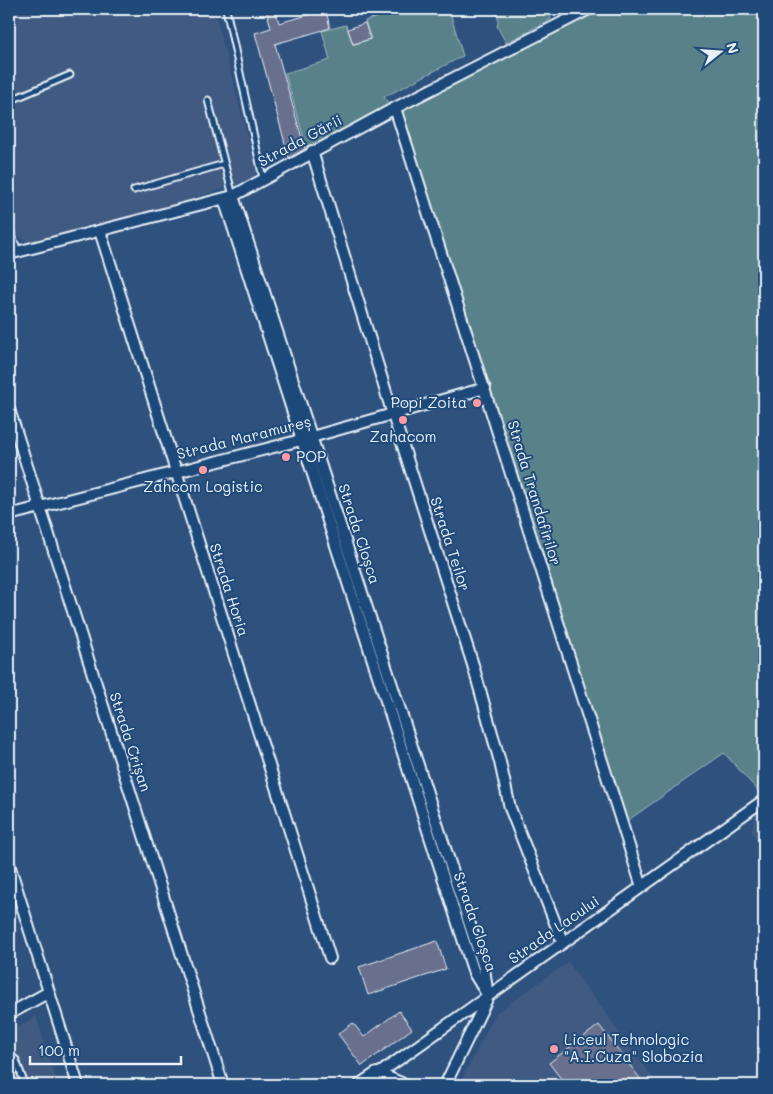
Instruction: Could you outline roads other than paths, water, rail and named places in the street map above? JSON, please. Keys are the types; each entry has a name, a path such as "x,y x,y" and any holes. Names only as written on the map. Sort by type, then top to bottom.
{"street":[{"name":"Strada Gării","path":"13,252 228,197 312,151 589,9"},
{"name":"Strada Trandafirilor","path":"395,108 642,887"},
{"name":"Strada Teilor","path":"312,151 393,415 473,665 518,833 563,943"},
{"name":"Strada Cloșca","path":"228,197 306,438 481,959 488,996"},
{"name":"Strada Horia","path":"100,231 330,958"},
{"name":"Strada Maramureș","path":"9,514 393,415 485,388"},
{"name":"Strada Crișan","path":"9,409 223,1085"},
{"name":"Strada Lacului","path":"362,1085 764,800"},
{"path":"9,864 78,1085"},
{"path":"9,1014 49,992"},
{"path":"445,1085 488,996"},
{"path":"377,1075 401,1085"}],"lane":[{"path":"226,9 263,178"},
{"path":"9,101 70,76"},
{"path":"208,100 224,164 228,197"},
{"path":"134,190 224,164"},
{"path":"9,228 13,252"},
{"path":"9,1054 16,1060 25,1085"}],"place":[{"name":"Popi Zoita","path":"477,403"},
{"name":"Zahacom","path":"403,420"},
{"name":"POP","path":"286,457"},
{"name":"Zahcom Logistic","path":"203,470"},
{"name":"Liceul Tehnologic \"A.I.Cuza\" Slobozia","path":"554,1049"}]}
